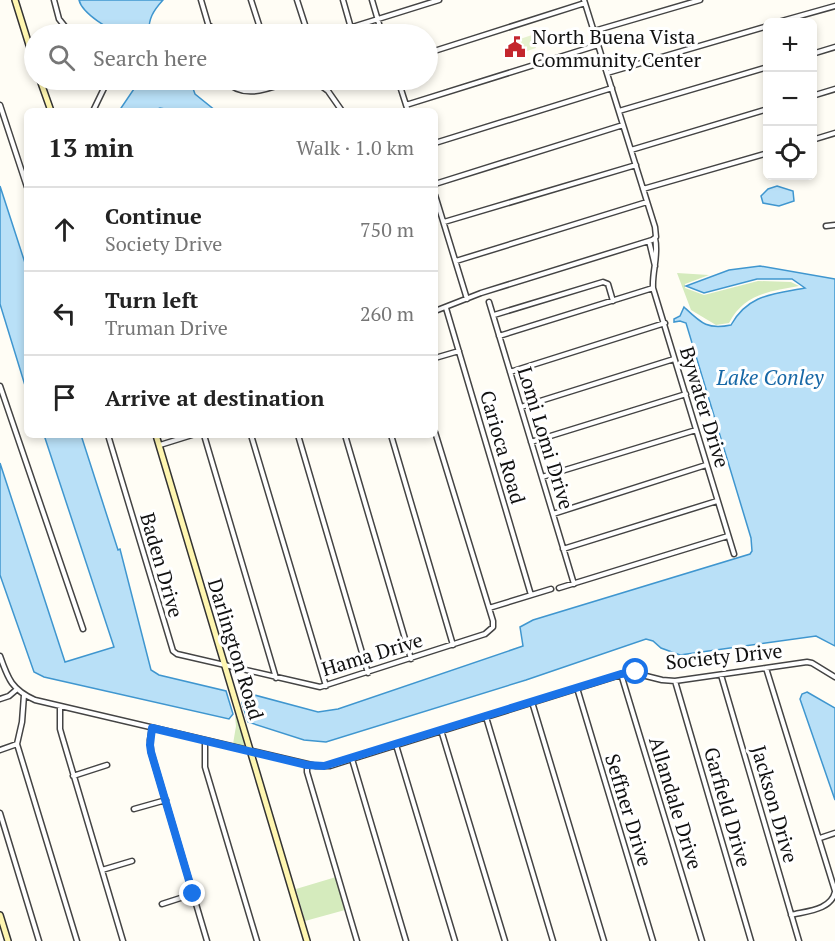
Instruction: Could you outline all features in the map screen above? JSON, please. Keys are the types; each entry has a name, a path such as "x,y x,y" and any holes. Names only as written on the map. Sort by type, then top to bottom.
{"street":[{"path":"15,0 24,29"},
{"path":"54,0 63,24"},
{"path":"201,0 209,24"},
{"path":"251,0 259,24"},
{"path":"297,0 305,24"},
{"path":"343,0 350,24"},
{"path":"372,0 379,24"},
{"path":"363,24 440,0"},
{"path":"594,31 700,0"},
{"path":"438,49 585,1"},
{"name":"Bywater Drive","path":"585,1 655,227 657,258 653,288 734,554"},
{"path":"792,18 835,6"},
{"path":"607,73 763,27"},
{"path":"406,105 598,45"},
{"path":"817,53 835,47"},
{"path":"619,111 763,68"},
{"path":"438,141 612,88"},
{"path":"817,95 835,89"},
{"path":"44,90 50,108"},
{"path":"94,108 103,90"},
{"path":"243,90 255,92 261,90"},
{"path":"327,90 340,108"},
{"path":"401,90 407,108"},
{"path":"0,105 24,178"},
{"path":"631,150 763,111"},
{"path":"438,183 623,125"},
{"path":"817,139 835,133"},
{"path":"643,189 763,154"},
{"path":"444,222 636,165"},
{"path":"456,261 647,202"},
{"path":"438,204 467,299"},
{"path":"826,226 835,225"},
{"path":"438,310 656,238"},
{"name":"Bywater Drive","path":"649,241 655,267"},
{"path":"493,316 603,282 608,284 613,301"},
{"path":"499,336 653,288"},
{"name":"Lomi Lomi Drive","path":"489,302 574,584"},
{"name":"Carioca Road","path":"446,308 531,595"},
{"path":"510,372 664,323"},
{"path":"438,357 459,351"},
{"path":"520,407 674,359"},
{"path":"0,386 3,402 83,630"},
{"path":"531,442 686,394"},
{"path":"542,477 696,430"},
{"name":"Baden Drive","path":"109,438 172,649 177,654 225,666"},
{"name":"Darlington Road","path":"157,438 307,941"},
{"path":"160,445 182,438"},
{"path":"205,438 276,678"},
{"path":"252,438 326,686"},
{"path":"299,438 368,673"},
{"path":"346,438 411,659"},
{"path":"392,438 453,645"},
{"path":"437,438 489,608 551,589"},
{"path":"553,514 706,465"},
{"path":"563,549 717,501"},
{"path":"559,588 728,536"},
{"name":"Hama Drive","path":"225,666 314,687 326,686 486,634 491,630 493,621 489,608"},
{"path":"0,656 16,690 0,699"},
{"name":"Society Drive","path":"16,690 35,700 307,765 324,766 621,674 636,672 662,680 675,681 807,662 835,677"},
{"path":"766,668 835,891 834,897 826,905 791,915"},
{"name":"Allandale Drive","path":"621,674 702,941"},
{"name":"Jackson Drive","path":"721,675 800,941"},
{"name":"Garfield Drive","path":"675,681 751,941"},
{"name":"Seffner Drive","path":"577,688 653,941"},
{"path":"24,695 22,722 17,744 77,941"},
{"path":"532,702 604,941"},
{"path":"60,706 60,729 123,941"},
{"path":"486,717 553,941"},
{"path":"152,728 151,752 207,941"},
{"path":"441,730 505,941"},
{"path":"205,741 205,767 257,941"},
{"path":"0,750 17,744"},
{"path":"396,745 455,941"},
{"path":"352,759 406,941"},
{"path":"73,776 107,765"},
{"path":"307,765 307,772 357,941"},
{"path":"134,809 166,800"},
{"path":"0,813 39,941"},
{"path":"820,838 835,833"},
{"path":"102,870 132,861"},
{"path":"162,904 193,894"},
{"path":"0,915 8,941"}],"green space":[{"path":"532,35 536,48 524,52 520,39"},
{"path":"677,273 709,275 685,284 685,288 704,295 758,281 791,282 799,286 759,295 742,306 729,323 716,325 691,310"},
{"path":"235,716 238,717 245,741 244,746 233,744"},
{"path":"336,877 345,910 305,921 296,889"}],"water":[{"path":"79,0 163,0 156,8 149,24 102,24 81,5"},
{"path":"133,90 194,90 195,94 212,108 160,108 121,108"},
{"path":"0,186 24,260 24,382 0,304"},
{"path":"777,186 793,191 794,201 779,206 763,203 761,196 768,189"},
{"name":"Lake Conley","path":"760,266 835,279 835,646 816,636 680,655 646,639 526,680 326,742 304,740 248,722 242,703 247,693 318,712 338,709 523,646 520,627 533,620 750,554 752,551 751,538 686,323 674,322 674,319 680,316 684,307 710,326 731,325 745,307 754,301 772,294 805,288 792,279 757,279 704,293 686,286 729,270"},
{"path":"45,438 82,438 118,550 120,549 151,670 159,675 226,691 233,714 229,719 44,677 34,672 0,575 0,463 65,662 114,647"},
{"path":"807,692 835,708 835,800 800,699 802,694"}],"place":[{"name":"North Buena Vista Community Center","path":"515,47"}],"route":[{"path":"193,894 151,752 152,728 307,765 330,766 621,674 636,672"}]}
